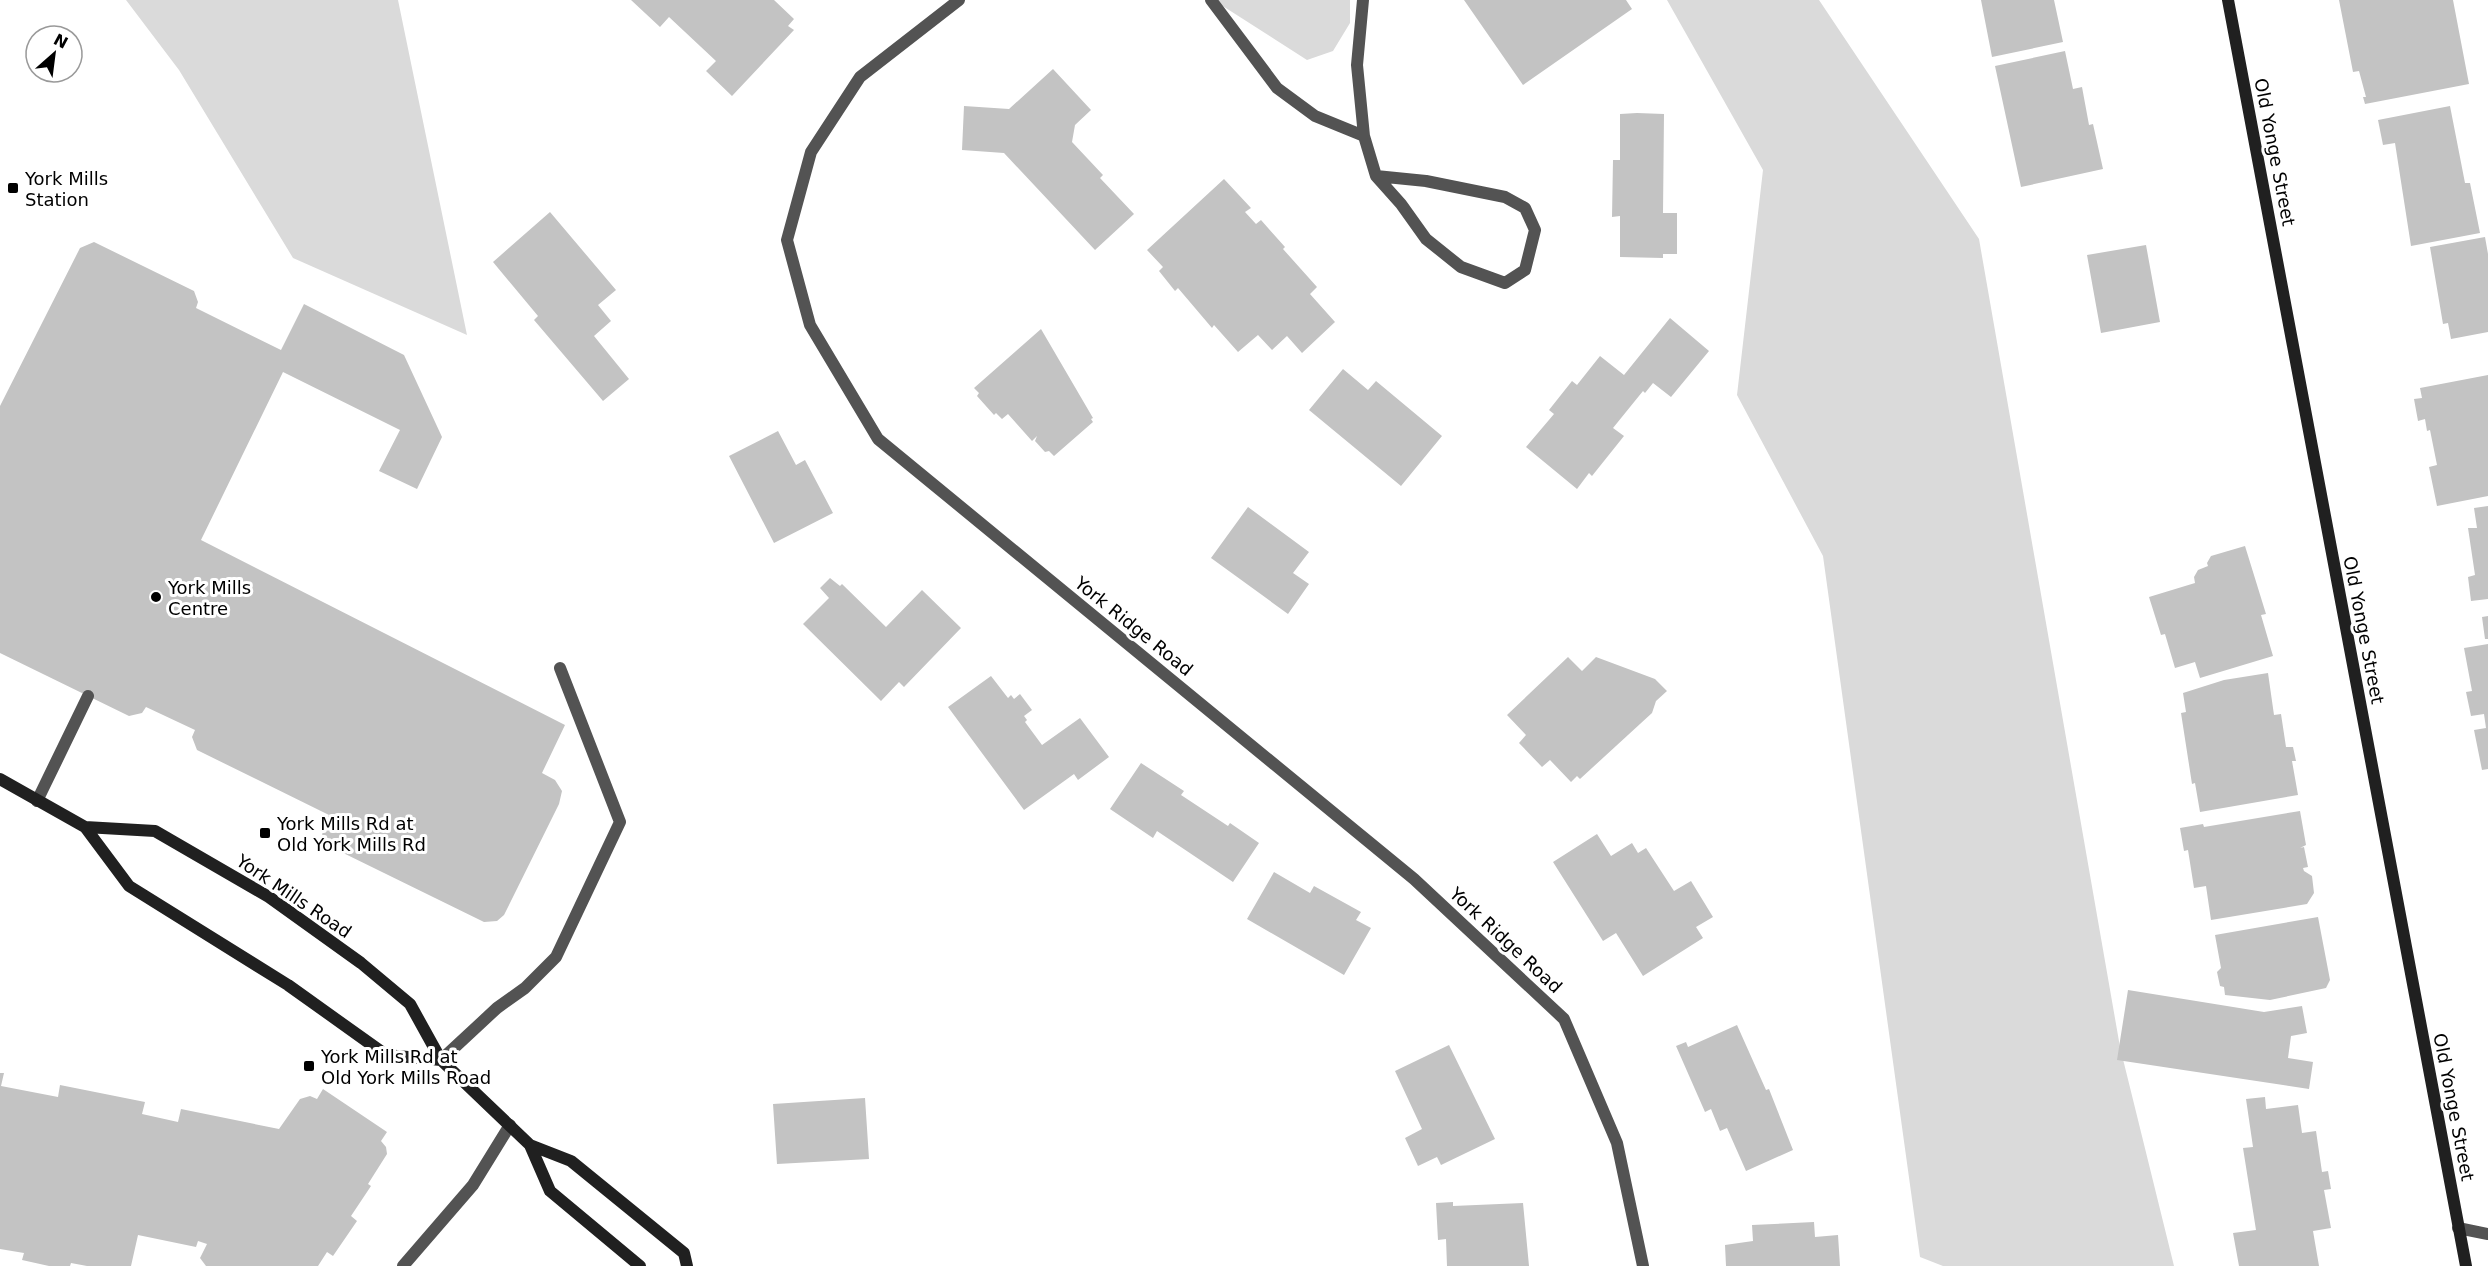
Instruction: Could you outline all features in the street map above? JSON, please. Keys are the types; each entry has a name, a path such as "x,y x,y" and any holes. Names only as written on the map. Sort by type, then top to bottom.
{"main road":[{"name":"Old Yonge Street","path":"2228,0 2466,1266"},
{"name":"York Mills Road","path":"0,779 85,827 129,886 288,985 386,1055 441,1060"},
{"name":"York Mills Road","path":"85,827 155,831 269,897 361,963 410,1004 441,1060 530,1145 550,1191 640,1266"},
{"name":"York Mills Road","path":"530,1145 571,1161 684,1253 687,1266"}],"street":[{"name":"York Ridge Road","path":"959,0 860,77 811,152 787,240 810,326 878,439 1414,879 1564,1019 1617,1143 1643,1266"},
{"path":"1211,0 1277,88 1315,116 1364,136"},
{"path":"1363,0 1357,65 1364,136 1376,176 1401,204 1426,239 1461,267 1505,283 1525,270 1535,230 1525,208 1505,197 1426,181 1376,176"},
{"path":"441,1060 497,1008 525,988 556,957 620,822 561,668"},
{"path":"37,801 74,729 88,696"},
{"path":"403,1266 473,1185 510,1125"},
{"path":"2458,1227 2488,1234"}],"shaded area":[{"path":"126,0 398,0 467,335 293,258 179,70"},
{"path":"1218,0 1350,0 1350,23 1333,51 1307,60 1218,3"},
{"path":"1667,0 1819,0 1979,239 2120,1047 2174,1266 1943,1266 1920,1257 1823,556 1737,395 1763,170"}],"building":[{"path":"631,0 774,0 794,19 788,26 794,30 732,96 706,71 716,61 669,17 660,27"},
{"path":"1464,0 1626,0 1632,9 1523,85"},
{"path":"1981,0 2054,0 2063,42 1992,57"},
{"path":"2339,0 2453,0 2469,84 2365,104 2363,97 2366,97 2359,71 2353,72"},
{"path":"2065,51 2073,89 2082,87 2089,125 2093,124 2103,169 2021,187 1995,66"},
{"path":"1053,69 1091,110 1075,125 1072,142 1103,175 1100,178 1134,214 1095,250 1004,153 962,150 964,106 1009,109"},
{"path":"2450,106 2465,183 2470,183 2480,233 2411,246 2395,143 2383,145 2378,120"},
{"path":"1620,114 1664,114 1663,213 1677,213 1677,254 1663,254 1663,258 1620,257 1620,216 1612,217 1613,160 1620,160"},
{"path":"1224,179 1251,208 1245,212 1256,224 1261,220 1317,287 1310,294 1335,322 1302,353 1287,336 1272,350 1258,335 1238,352 1214,325 1212,328 1178,288 1175,291 1159,271 1163,267 1147,250"},
{"path":"550,212 616,290 598,305 611,321 594,336 629,379 603,401 534,320 538,316 493,262"},
{"path":"2485,237 2488,254 2488,332 2451,339 2448,323 2443,324 2430,247"},
{"name":"York Mills Centre","path":"94,242 194,291 198,302 196,308 281,350 304,304 404,355 442,437 417,489 379,471 400,430 283,372 201,540 565,725 542,773 555,780 562,791 559,804 504,915 497,921 484,922 331,847 322,836 324,823 329,815 197,750 192,737 195,730 146,707 142,713 129,716 0,653 0,406 80,248"},
{"path":"2146,245 2160,322 2101,333 2087,255"},
{"path":"1670,318 1709,351 1671,397 1653,383 1645,393 1643,391 1613,428 1624,436 1592,476 1589,473 1577,489 1526,447 1554,414 1549,410 1572,381 1577,385 1600,356 1624,375"},
{"path":"1041,329 1093,418 1091,419 1093,422 1054,456 1049,451 1045,452 1035,441 1037,436 1032,441 1008,414 1002,419 996,413 994,415 977,396 979,393 974,388"},
{"path":"1343,369 1368,390 1376,381 1442,436 1401,486 1309,410"},
{"path":"2488,375 2488,496 2437,506 2429,467 2437,465 2430,430 2427,431 2425,419 2418,421 2414,399 2422,398 2420,388"},
{"path":"778,431 796,465 805,460 833,513 774,543 729,456"},
{"path":"2488,506 2488,599 2471,601 2468,577 2475,575 2468,528 2477,528 2474,508"},
{"path":"1248,507 1309,552 1293,573 1309,584 1288,614 1211,558"},
{"path":"2245,546 2266,614 2261,615 2273,656 2200,678 2195,662 2175,668 2165,634 2161,635 2149,597 2195,583 2194,577 2198,570 2208,566 2207,563 2211,556"},
{"path":"830,578 840,586 842,584 886,627 922,590 961,628 904,687 899,682 881,701 803,624 829,598 820,588"},
{"path":"2488,616 2488,639 2485,639 2482,617"},
{"path":"2488,644 2488,769 2482,770 2474,730 2486,728 2484,714 2471,716 2466,692 2472,691 2464,648"},
{"path":"1568,657 1582,671 1596,657 1655,679 1667,691 1656,701 1652,713 1580,779 1577,776 1571,782 1550,760 1542,767 1519,743 1526,735 1507,715"},
{"path":"2268,673 2274,715 2281,714 2286,747 2293,747 2296,761 2292,761 2298,795 2200,812 2195,783 2192,784 2181,713 2186,712 2183,693 2224,680"},
{"path":"991,676 1008,698 1011,695 1014,699 1020,694 1032,710 1024,716 1027,720 1025,722 1042,745 1080,718 1109,757 1078,780 1074,774 1024,810 948,707"},
{"path":"1141,763 1184,791 1181,795 1228,826 1230,823 1259,843 1233,882 1157,831 1153,838 1110,809"},
{"path":"2300,811 2306,845 2300,848 2304,847 2308,867 2303,868 2312,876 2314,893 2307,904 2211,920 2206,886 2194,888 2188,850 2184,851 2180,828 2203,824 2204,827"},
{"path":"1597,834 1611,856 1632,843 1638,853 1646,848 1674,891 1691,881 1713,917 1696,927 1703,938 1643,976 1616,933 1603,941 1553,862"},
{"path":"1274,872 1310,893 1314,886 1361,912 1356,920 1371,928 1344,975 1247,919"},
{"path":"2318,917 2330,980 2326,988 2270,1000 2225,995 2217,972 2221,968 2215,935"},
{"path":"2128,990 2264,1012 2302,1006 2307,1033 2291,1036 2288,1058 2313,1062 2309,1089 2117,1060"},
{"path":"1737,1025 1766,1090 1769,1089 1793,1150 1746,1171 1727,1128 1720,1131 1711,1109 1705,1112 1676,1046 1686,1042 1688,1047"},
{"path":"1449,1045 1495,1139 1441,1165 1437,1157 1418,1166 1405,1138 1422,1129 1395,1071"},
{"path":"0,1073 4,1073 1,1086 58,1097 60,1085 145,1102 142,1114 178,1122 181,1109 279,1129 300,1099 310,1096 317,1099 323,1089 387,1132 381,1141 386,1147 387,1154 368,1184 371,1186 351,1216 357,1221 333,1256 327,1252 318,1266 206,1266 200,1258 207,1244 198,1241 196,1247 138,1235 131,1266 87,1266 71,1263 70,1266 49,1266 22,1260 24,1253 0,1249"},
{"path":"2265,1097 2266,1109 2298,1105 2302,1133 2316,1131 2322,1172 2328,1171 2331,1189 2324,1190 2331,1228 2313,1231 2319,1266 2239,1266 2233,1233 2256,1230 2243,1148 2253,1147 2246,1099"},
{"path":"865,1098 869,1159 777,1164 773,1104"},
{"path":"1453,1202 1453,1206 1523,1203 1529,1266 1447,1266 1446,1239 1438,1240 1436,1203"},
{"path":"1814,1222 1815,1237 1838,1235 1840,1266 1726,1266 1725,1245 1753,1241 1752,1225"}],"place":[{"name":"York Mills Station","path":"13,188"},
{"name":"York Mills Centre","path":"156,597"},
{"name":"York Mills Rd at Old York Mills Rd","path":"265,833"},
{"name":"York Mills Rd at Old York Mills Road","path":"309,1066"}]}
